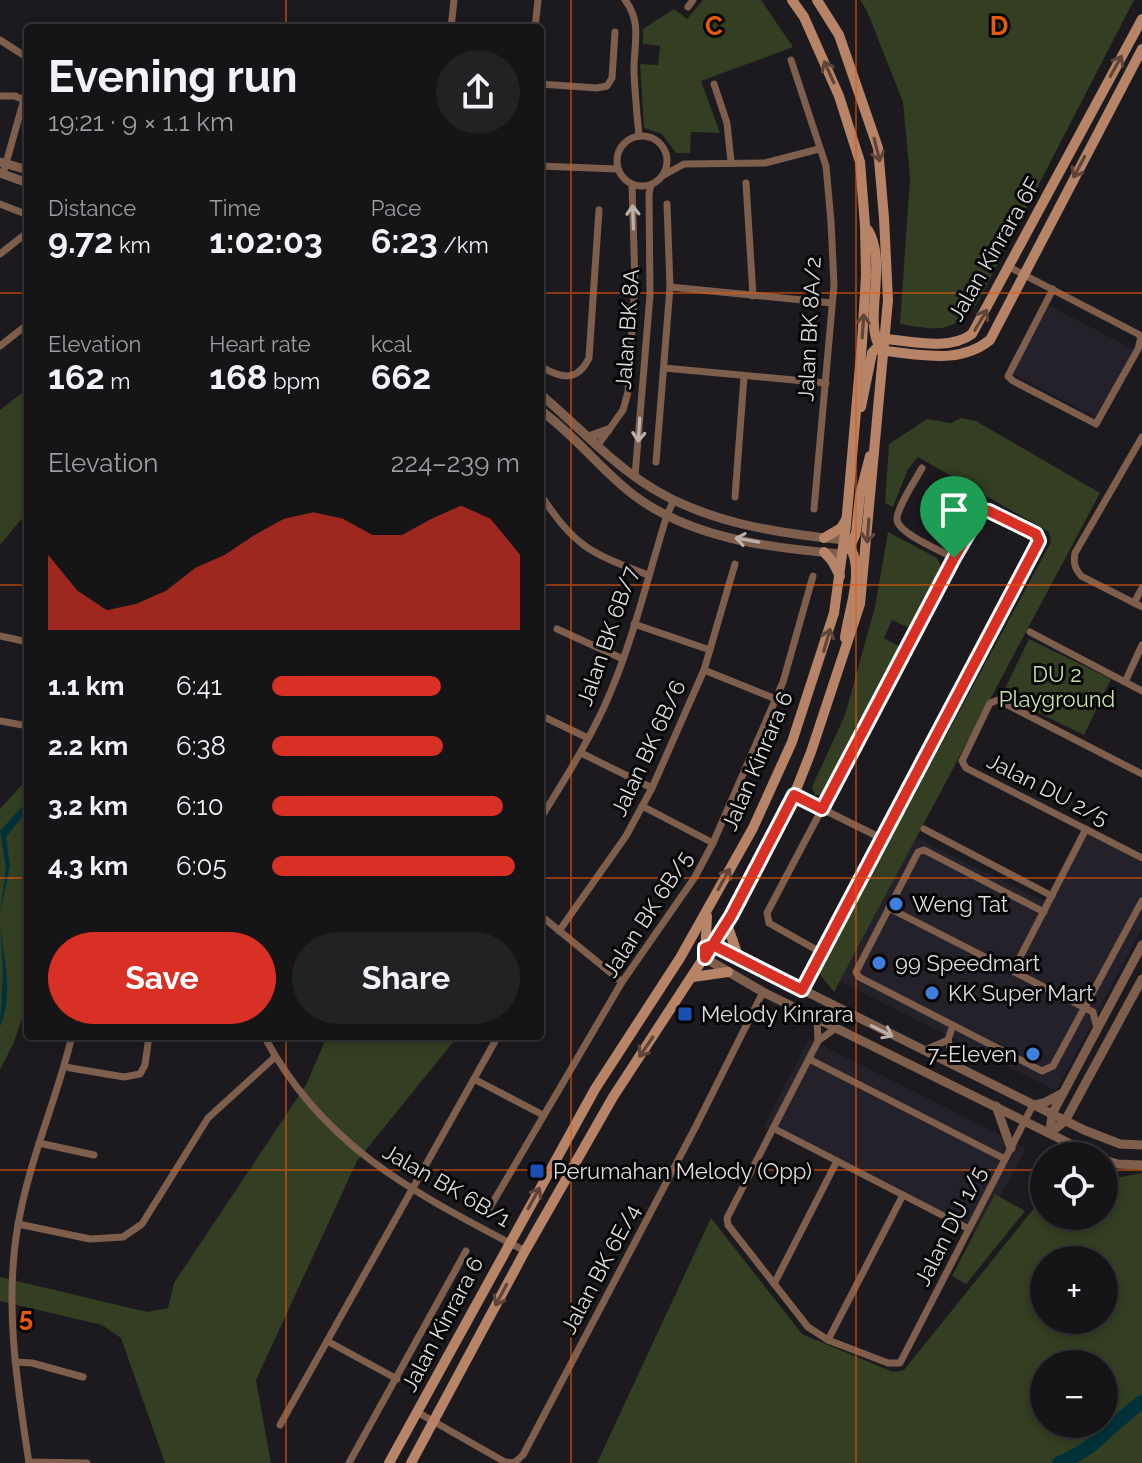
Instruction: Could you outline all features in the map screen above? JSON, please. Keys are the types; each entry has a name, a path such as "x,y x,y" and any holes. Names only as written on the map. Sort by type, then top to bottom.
{"main road":[{"name":"Jalan Kinrara 6","path":"389,1463 595,1089 680,958 753,828 792,742 825,648 845,547 866,275 865,225 860,162 839,96 804,17 792,0"},
{"name":"Jalan Kinrara 6","path":"411,1463 525,1251 613,1097 731,916 794,795 842,664 860,604 887,314 884,218 878,148 839,35 817,0"},
{"name":"Jalan Kinrara 6F","path":"882,345 910,341 941,344 964,340 979,323 1142,19"},
{"name":"Jalan Kinrara 6F","path":"882,345 909,353 953,357 978,349 990,340 1142,49"},
{"path":"1104,89 1117,96"},
{"path":"854,432 868,383 872,353 882,345 874,334 877,294 875,255 871,235 865,225"},
{"path":"887,314 893,329 910,341"},
{"path":"882,369 887,363 909,353"},
{"path":"842,664 856,566 845,547 856,533 860,495 875,435"},
{"path":"824,538 841,528 846,520"},
{"path":"824,552 841,578"},
{"path":"680,958 707,950 709,907"},
{"path":"731,916 728,927 739,959"},
{"path":"693,977 728,972"}],"street":[{"path":"451,24 454,0"},
{"path":"535,24 538,0"},
{"path":"625,0 635,21 637,35 634,70 639,136"},
{"path":"544,84 607,86 612,78 615,32"},
{"path":"0,40 24,55"},
{"name":"Jalan BK 8A/2","path":"791,60 826,166 831,222 832,303 814,509"},
{"path":"714,84 727,123 731,162"},
{"path":"0,96 15,96 24,100"},
{"path":"24,107 2,174 24,182"},
{"path":"684,164 666,155 659,143 639,136 621,147 617,158 617,169 623,178 632,185 651,185 684,164 765,163 819,149"},
{"path":"662,176 666,155"},
{"path":"4,162 24,169"},
{"path":"544,166 617,169"},
{"path":"746,183 753,296"},
{"name":"Jalan BK 8A","path":"598,445 623,410 628,392 635,282 632,185"},
{"name":"Jalan BK 8A","path":"635,476 650,295 651,185"},
{"path":"0,204 24,213"},
{"path":"656,462 670,287 667,204"},
{"path":"544,368 558,376 572,376 584,369 589,358 599,210"},
{"path":"0,254 24,235"},
{"path":"1009,267 1053,289 1141,337 1138,349 1096,424 1008,376 1053,289"},
{"path":"670,287 832,303"},
{"path":"0,346 24,327"},
{"path":"664,368 826,383"},
{"path":"735,497 744,377"},
{"path":"544,398 635,476 674,500 721,520 824,538 845,547"},
{"path":"544,414 633,495 667,515 716,535 824,552 845,547"},
{"path":"589,437 608,430"},
{"path":"1142,437 1075,553 1074,568 1081,576 1138,605 1142,588"},
{"path":"597,463 595,453 598,445"},
{"path":"922,468 899,512 898,523 904,531 954,558"},
{"path":"544,500 578,542 599,556 648,575"},
{"name":"Jalan BK 6B/7","path":"544,808 581,753 605,705 674,500"},
{"path":"802,990 822,953 883,839 1039,541 1036,534 989,511 982,510 954,558 767,913 769,923 822,953"},
{"name":"Jalan BK 6B/6","path":"559,931 626,836 652,788 704,670 735,564"},
{"name":"Jalan BK 6B/5","path":"489,1209 622,982 695,877 713,843 776,699 813,576"},
{"path":"634,624 710,650"},
{"path":"557,629 623,659"},
{"path":"1030,632 1142,691"},
{"path":"0,636 24,641"},
{"path":"1125,682 1142,645"},
{"path":"704,670 776,699"},
{"name":"Jalan DU 2/5","path":"1142,774 998,700 990,703 962,761 966,768 1142,858"},
{"path":"544,717 588,738"},
{"path":"0,721 24,725"},
{"path":"581,753 652,788"},
{"path":"794,795 883,839"},
{"path":"642,806 713,843"},
{"path":"924,829 1052,896"},
{"path":"1013,971 1086,829"},
{"path":"1044,912 924,850 918,852 856,972 859,977 1042,1071 1053,1066 1142,901"},
{"path":"889,908 1085,1008 1095,1016 1097,1030"},
{"path":"544,918 622,982"},
{"path":"1050,1133 1052,1114 1142,945"},
{"path":"707,950 739,959 1084,1130 1120,1144 1142,1145"},
{"path":"707,950 728,972 763,992 1068,1142"},
{"path":"1050,1133 1065,1121 1142,979"},
{"name":"Jalan BK 6E/4","path":"417,1412 505,1462 514,1463 523,1455 763,992"},
{"path":"1085,1008 1100,1008 1112,1002"},
{"path":"817,1018 818,1041"},
{"path":"953,1025 948,1040 956,1067"},
{"path":"836,1028 818,1041 727,1218 728,1225 808,1327 828,1340 903,1195"},
{"path":"71,1040 18,1224 11,1296 15,1362 29,1463 87,1463"},
{"path":"65,1067 124,1077 140,1074 145,1065 148,1040"},
{"name":"Jalan BK 6B/1","path":"266,1040 275,1057 337,1135 413,1191 525,1251"},
{"path":"280,1425 496,1040"},
{"path":"923,1051 948,1040"},
{"path":"18,1224 90,1239 123,1237 142,1224 208,1118 275,1057"},
{"path":"809,1059 1005,1159"},
{"path":"474,1079 543,1115"},
{"path":"1033,1105 1063,1093"},
{"path":"1075,1104 1084,1130"},
{"name":"Jalan DU 1/5","path":"828,1340 888,1363 900,1363 1033,1105"},
{"path":"996,1106 1011,1148"},
{"path":"773,1128 969,1229"},
{"path":"39,1143 94,1155"},
{"path":"774,1284 837,1161"},
{"path":"1118,1164 1142,1165"},
{"path":"349,1463 466,1251"},
{"path":"329,1342 397,1379"},
{"path":"15,1362 32,1363 83,1377"}],"shaded area":[{"path":"1048,305 1133,349 1098,419 1012,373"},
{"path":"1081,830 1142,862 1142,928 1056,1091 840,981 916,838 1044,901"},
{"path":"809,1039 1026,1148 979,1237 763,1127"}],"green space":[{"path":"703,0 761,0 793,47 701,81 720,133 691,132 690,153 676,153 662,134 644,128 640,64 658,65 660,46 643,44 643,29 674,9 687,19"},
{"path":"860,0 1134,0 978,302 960,320 943,328 900,324 910,178 903,102"},
{"path":"24,391 24,516 0,545 0,410"},
{"path":"961,418 976,421 1100,493 834,992 818,972 1051,542 1049,532 918,457 908,469 893,507 885,503 889,444 927,419 951,423"},
{"path":"888,532 937,558 941,566 909,628 892,620 884,638 899,646 821,795 815,795 812,787 845,715 875,607"},
{"name":"DU 2 Playground","path":"1029,639 1111,679 1084,735 1002,695"},
{"path":"24,782 24,1014 0,1070 0,809"},
{"path":"325,1040 455,1040 357,1161 256,1380 271,1463 165,1463 121,1338 102,1325 0,1301 0,1277 147,1312 168,1308 174,1283 306,1085"},
{"path":"1142,1173 1142,1463 597,1463 711,1218 802,1334 893,1372 904,1370 1030,1213 1030,1230 1118,1230 1118,1178"},
{"path":"995,1194 1025,1211 966,1284 952,1276"}],"water":[{"path":"24,804 24,814 6,837 10,866 0,914 6,867 0,831"},
{"path":"0,918 7,1000 0,1027 3,974"}],"waterway":[{"path":"1059,1463 1093,1444 1142,1402"}],"place":[{"name":"Weng Tat","path":"896,904"},
{"name":"99 Speedmart","path":"879,963"},
{"name":"KK Super Mart","path":"932,993"},
{"name":"Melody Kinrara","path":"685,1014"},
{"name":"7-Eleven","path":"1033,1054"},
{"name":"Perumahan Melody (Opp)","path":"537,1171"}],"route":[{"path":"954,558 822,809 794,795 731,916 720,933 713,945 705,958 705,948 713,945 802,990 1039,541 1036,534 982,510 954,558"}]}
